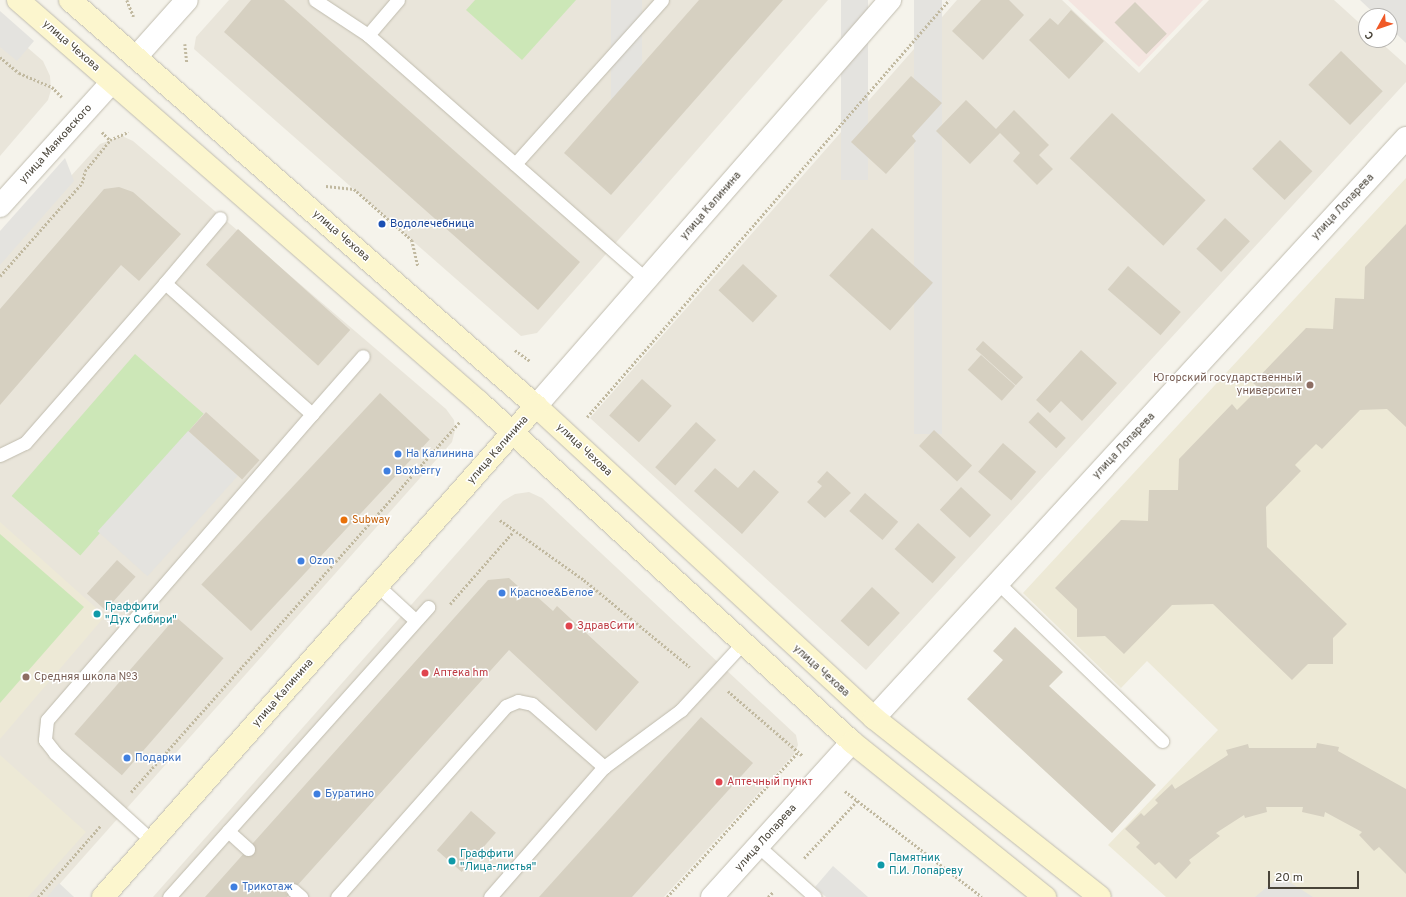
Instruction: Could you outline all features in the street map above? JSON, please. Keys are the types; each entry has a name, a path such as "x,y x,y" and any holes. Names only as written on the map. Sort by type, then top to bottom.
{"main road":[{"name":"улица Чехова","path":"18,0 513,432 742,644 852,742 1046,897"},
{"name":"улица Чехова","path":"70,0 536,406 874,718 1100,897"},
{"name":"улица Калинина","path":"103,897 536,406"}],"street":[{"path":"136,57 187,0"},
{"name":"улица Калинина","path":"536,406 890,0"},
{"name":"улица Маяковского","path":"0,206 112,82"},
{"name":"улица Лопарева","path":"874,718 1406,138"},
{"name":"улица Лопарева","path":"712,897 852,742"}],"lane":[{"path":"315,0 368,35 646,279"},
{"path":"368,35 398,0"},
{"path":"515,164 662,0"},
{"path":"0,455 25,444 220,218"},
{"path":"165,283 312,414"},
{"path":"152,841 49,746 44,732 47,720 363,356"},
{"path":"998,583 1162,741"},
{"path":"378,586 415,620"},
{"path":"169,897 428,607"},
{"path":"490,897 604,767 681,710 742,644"},
{"path":"337,897 506,706 518,702 532,704 604,767"},
{"path":"228,831 248,849"},
{"path":"758,846 814,897"}],"path":[{"path":"127,0 131,14"},
{"path":"588,412 950,0"},
{"path":"0,57 18,74 52,87 110,140"},
{"path":"187,63 191,67"},
{"path":"0,276 82,183 85,171"},
{"path":"319,180 325,186 354,189 412,240 418,268"},
{"path":"508,346 530,361"},
{"path":"38,897 460,423"},
{"path":"500,520 584,580 686,664 710,678 734,695 798,752 857,801 982,897"},
{"path":"667,897 798,752"},
{"path":"768,897 857,801"}],"shaded area":[{"path":"229,0 828,0 537,333 521,336 194,49 196,37"},
{"path":"611,0 642,0 642,163 611,163"},
{"path":"841,0 868,0 868,180 841,180"},
{"path":"914,0 942,0 942,434 914,434"},
{"path":"957,0 1062,0 1139,73 1209,0 1334,0 1358,22 1358,48 1387,48 1406,65 1406,82 866,670 590,418"},
{"path":"1068,0 1203,0 1139,67"},
{"path":"1360,0 1406,0 1406,43 1398,36 1398,8 1368,8"},
{"path":"0,11 34,41 17,61 0,47"},
{"path":"0,24 43,61 50,76 51,90 48,100 0,156"},
{"path":"122,136 133,141 446,409 454,420 455,430 452,442 48,897 0,897 0,254 100,144"},
{"path":"65,158 74,181 0,265 0,231"},
{"name":"Югорский государственный университет","path":"1406,178 1406,897 1166,897 1108,845 1218,730 1147,661 1121,688 1023,593"},
{"path":"188,431 238,476 147,576 98,531"},
{"path":"529,492 542,498 796,735 798,745 794,754 664,897 153,897 503,501 515,494"},
{"name":"Средняя школа №3","path":"0,522 105,616 0,739"},
{"path":"0,755 86,832 28,897 0,897"},
{"path":"833,866 868,897 826,897 815,887"},
{"path":"1280,876 1313,897 1255,897"},
{"path":"59,883 74,897 47,897"}],"green space":[{"path":"475,0 576,0 522,60 466,10"},
{"path":"135,354 204,414 80,556 12,496"},
{"name":"Средняя школа №3","path":"0,534 84,607 0,703"}],"building":[{"path":"251,0 284,0 580,262 538,310 224,32"},
{"path":"699,0 783,0 611,195 564,153"},
{"path":"981,0 1009,0 1024,15 983,60 952,31"},
{"path":"1135,2 1167,34 1146,54 1114,23"},
{"path":"1071,10 1104,41 1069,79 1029,40 1050,18 1058,25"},
{"path":"1341,51 1383,91 1350,125 1308,85"},
{"path":"911,76 942,103 912,136 916,141 886,174 851,142"},
{"path":"966,100 996,129 1014,110 1049,145 1039,155 1053,169 1037,185 1013,161 1020,153 1000,133 970,164 936,131"},
{"path":"1112,113 1206,200 1163,246 1070,158"},
{"path":"1280,140 1312,171 1285,200 1252,169"},
{"path":"119,187 133,192 181,234 139,281 121,265 0,405 0,309 104,189"},
{"path":"1225,218 1250,241 1221,272 1196,249"},
{"path":"1406,224 1406,427 1387,409 1360,410 1322,449 1316,444 1295,465 1301,471 1266,507 1267,547 1347,624 1333,638 1333,664 1308,664 1292,680 1213,604 1172,605 1124,654 1105,636 1077,637 1077,609 1055,588 1121,520 1148,521 1149,490 1178,490 1179,459 1232,404 1237,410 1259,388 1253,383 1306,328 1333,329 1335,298 1364,299 1365,267"},
{"path":"872,228 933,283 890,330 829,276"},
{"path":"238,229 350,330 318,366 206,265"},
{"path":"743,264 777,296 753,322 718,290"},
{"path":"1128,266 1181,312 1160,335 1108,289"},
{"path":"983,341 1023,377 1016,385 976,349"},
{"path":"1081,350 1117,383 1082,421 1061,401 1050,413 1036,400"},
{"path":"981,355 1015,386 1002,401 968,370"},
{"path":"642,379 672,406 639,442 609,415"},
{"path":"380,393 430,439 251,631 201,585"},
{"path":"206,412 260,460 242,479 189,431"},
{"path":"1038,412 1066,438 1056,448 1028,422"},
{"path":"696,422 716,440 675,485 655,467"},
{"path":"934,430 972,465 957,482 919,446"},
{"path":"1003,443 1036,472 1011,501 978,472"},
{"path":"715,468 738,488 754,470 779,492 742,534 694,491"},
{"path":"827,471 851,493 825,518 807,502 822,486 817,482"},
{"path":"961,487 991,515 970,538 940,510"},
{"path":"865,493 898,522 882,540 849,511"},
{"path":"918,523 956,557 932,583 895,549"},
{"path":"117,560 136,577 105,610 87,593"},
{"path":"509,578 531,598 534,594 553,611 557,606 639,682 596,731 509,650 287,897 205,897 488,580"},
{"path":"872,587 900,613 868,647 841,621"},
{"path":"176,617 224,658 122,775 74,734"},
{"path":"1015,627 1063,672 1049,686 1156,785 1112,833 967,699 1003,660 993,651"},
{"path":"701,717 753,763 632,897 539,897"},
{"path":"1317,743 1339,747 1338,751 1406,789 1406,874 1379,847 1374,851 1359,835 1362,832 1325,812 1324,817 1302,812 1303,807 1266,807 1267,812 1245,818 1244,815 1216,833 1220,836 1189,860 1191,863 1176,879 1159,862 1155,865 1136,847 1140,843 1125,829 1141,813 1144,816 1158,803 1155,800 1172,784 1175,789 1228,755 1226,750 1248,744 1249,748 1316,748"},
{"path":"471,811 496,833 462,872 437,850"}],"place":[{"name":"Водолечебница","path":"382,224"},
{"name":"Югорский государственный университет","path":"1310,385"},
{"name":"На Калинина","path":"398,454"},
{"name":"Boxberry","path":"387,471"},
{"name":"Subway","path":"344,520"},
{"name":"Ozon","path":"301,561"},
{"name":"Красное&Белое","path":"502,593"},
{"name":"Граффити \"Дух Сибири\"","path":"97,614"},
{"name":"ЗдравСити","path":"569,626"},
{"name":"Аптека hm","path":"425,673"},
{"name":"Средняя школа №3","path":"26,677"},
{"name":"Подарки","path":"127,758"},
{"name":"Аптечный пункт","path":"719,782"},
{"name":"Буратино","path":"317,794"},
{"name":"Граффити \"Лица-листья\"","path":"452,861"},
{"name":"Памятник П.И. Лопареву","path":"881,865"},
{"name":"Трикотаж","path":"234,887"}]}
